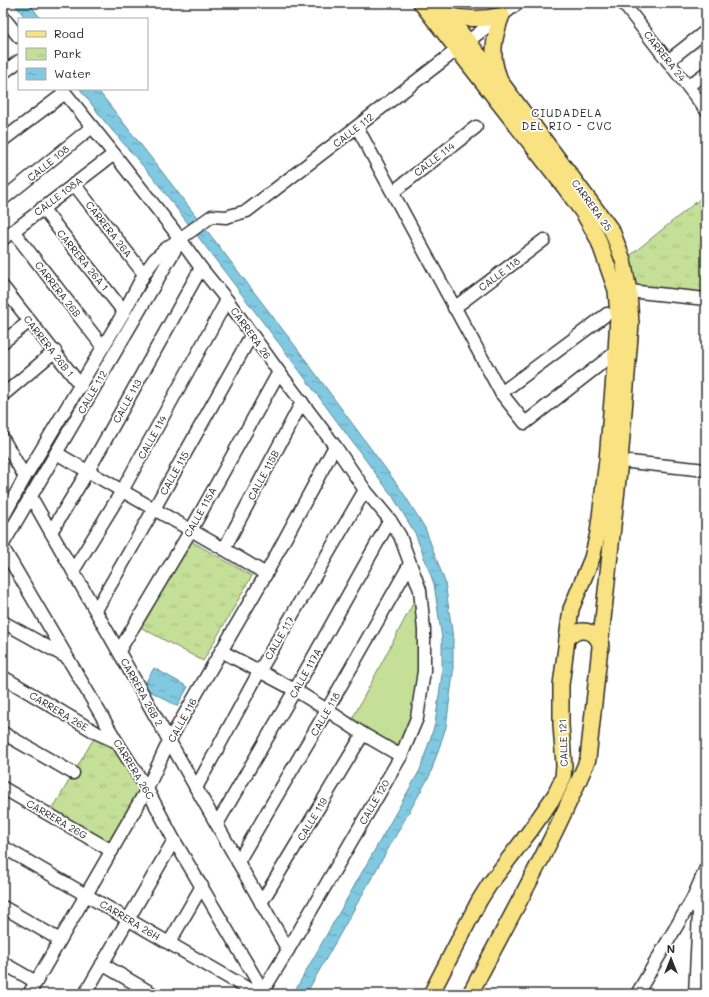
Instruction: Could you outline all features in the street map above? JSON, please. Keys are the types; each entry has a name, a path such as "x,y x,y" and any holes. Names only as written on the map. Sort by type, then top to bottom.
{"main road":[{"name":"CARRERA 25","path":"421,3 503,85 612,230 623,260 630,291 630,324 614,460"},
{"name":"CARRERA 25","path":"437,3 447,15 463,46 584,214 598,239 616,290 618,315 614,460"},
{"path":"447,15 469,19 486,19 502,15"},
{"path":"502,15 494,42 494,57 497,72 503,85"},
{"name":"CALLE 121","path":"431,994 479,901 555,795 563,778 564,765 561,725 561,685 567,639 572,609 592,558 614,460"},
{"name":"CALLE 121","path":"470,994 548,847 588,759 601,648 614,460"},
{"path":"567,639 575,632 580,630 590,632 598,638 601,648"}],"street":[{"name":"CALLE 112","path":"3,518 25,478 124,312 144,274 154,260 164,250 212,216 226,217 248,211 518,3"},
{"name":"CARRERA 24","path":"628,5 668,61 706,110"},
{"path":"5,22 18,36"},
{"path":"668,61 706,31"},
{"path":"3,73 18,62"},
{"path":"688,86 706,73"},
{"path":"3,140 64,91"},
{"name":"CARRERA 26","path":"64,91 183,238 200,268 227,300 335,446 365,490 390,520 400,536 420,590"},
{"name":"CALLE 108","path":"3,199 92,127"},
{"path":"357,127 501,393 524,423 616,352"},
{"name":"CALLE 114","path":"393,192 476,127"},
{"name":"CALLE 108A","path":"3,239 114,154"},
{"name":"CARRERA 26A","path":"74,184 144,274"},
{"name":"CARRERA 26A 1","path":"42,208 124,312"},
{"name":"CARRERA 26B","path":"13,231 103,347"},
{"name":"CALLE 112","path":"3,544 183,238"},
{"name":"CALLE 118","path":"454,308 544,240"},
{"name":"CALLE 113","path":"51,532 88,471 200,268"},
{"name":"CARRERA 26B 1","path":"3,288 81,386"},
{"path":"630,291 706,299"},
{"name":"CALLE 114","path":"73,571 122,491 227,300"},
{"path":"501,393 607,314"},
{"path":"3,342 30,321"},
{"name":"CALLE 115","path":"96,610 252,334"},
{"path":"3,395 54,351"},
{"name":"CALLE 115A","path":"119,651 191,530 279,372"},
{"name":"CALLE 115B","path":"224,549 302,402"},
{"path":"3,439 25,478"},
{"name":"CALLE 116","path":"29,994 147,789 169,741 266,574 335,446"},
{"path":"56,453 266,574"},
{"path":"614,460 706,470"},
{"name":"CALLE 117","path":"196,788 259,672 365,490"},
{"name":"CARRERA 26B 2","path":"31,497 288,950"},
{"name":"CALLE 117A","path":"217,824 295,690 390,520"},
{"name":"CARRERA 26C","path":"3,548 117,742 147,789 260,993"},
{"name":"CALLE 118","path":"238,862 328,710 410,564"},
{"name":"CALLE 120","path":"260,993 288,950 401,756 417,718 424,671 424,630 420,590"},
{"path":"3,622 67,658"},
{"path":"221,651 295,690 363,734 401,756"},
{"name":"CARRERA 26E","path":"3,677 97,733 117,742"},
{"path":"3,733 73,773"},
{"name":"CALLE 119","path":"262,903 363,734"},
{"name":"CARRERA 26G","path":"3,788 112,851"},
{"path":"85,994 174,840"},
{"name":"CARRERA 26H","path":"3,847 169,943 260,993"},
{"path":"638,994 693,898 706,868"},
{"path":"169,943 202,886"},
{"path":"693,898 702,914 702,950 695,994"},
{"path":"3,907 60,940"},
{"path":"3,963 36,982"},
{"path":"102,964 153,994"}],"green space":[{"path":"706,194 706,299 634,291 627,258"},
{"path":"191,541 252,576 203,661 140,627"},
{"path":"420,590 424,671 401,756 349,725"},
{"path":"97,733 117,742 147,789 112,851 49,815"}],"water":[{"path":"14,3 29,3 40,18 25,18"},
{"path":"81,90 98,90 296,347 402,491 425,528 445,582 453,638 453,674 446,727 430,775 306,994 293,994 420,770 435,724 442,674 442,639 434,584 415,533 393,497 155,180 105,122"},
{"path":"154,668 188,687 177,706 143,687"}],"district":[{"name":"CIUDADELA DEL RIO - CVC","path":"567,118"}]}
